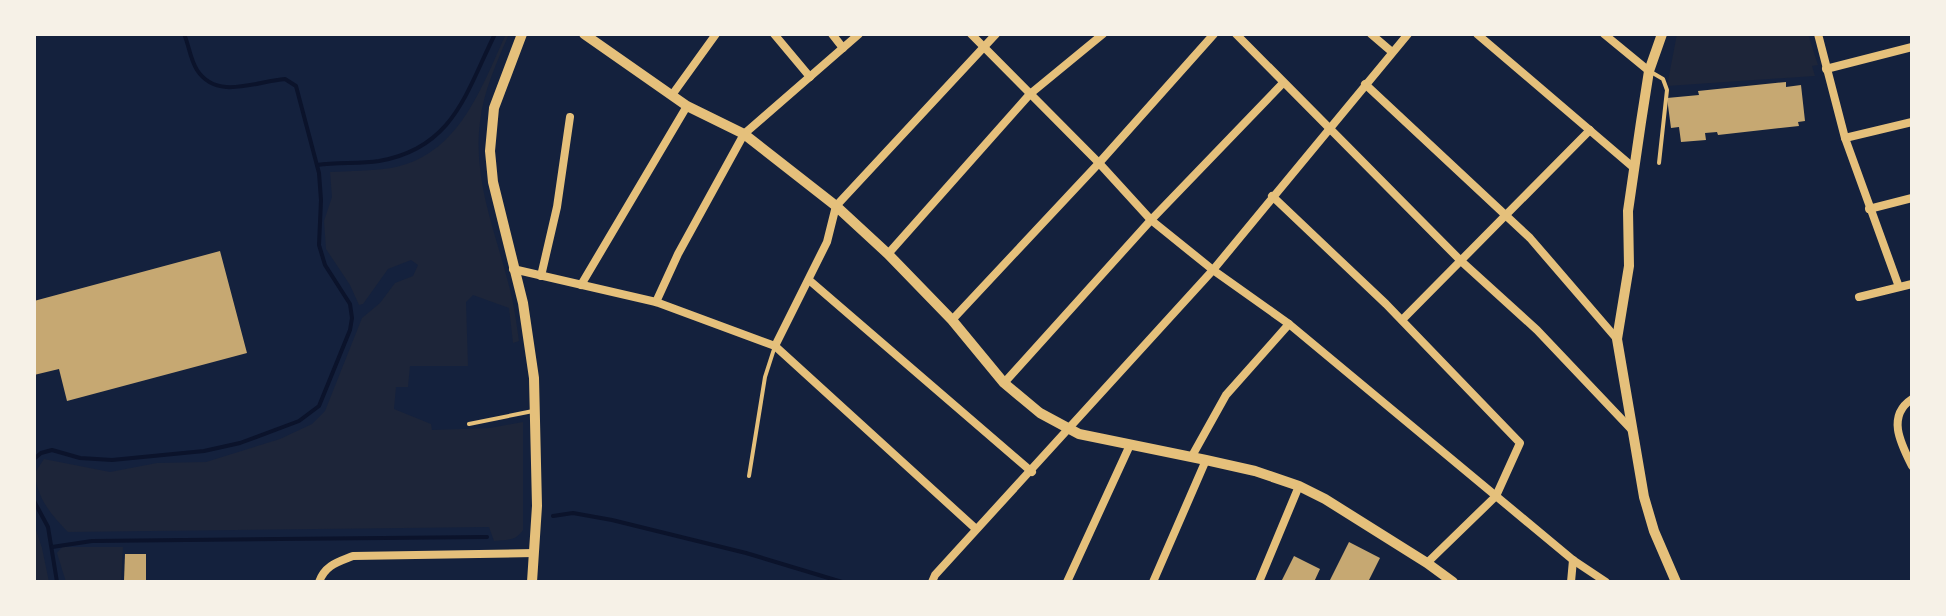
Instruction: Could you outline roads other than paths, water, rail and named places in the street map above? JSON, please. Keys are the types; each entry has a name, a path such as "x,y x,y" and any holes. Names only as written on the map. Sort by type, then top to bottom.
{"street":[{"path":"522,34 494,108 490,130 493,182 523,303 536,411 537,506 532,582"},
{"path":"584,34 687,106 744,134 836,206 952,320 1004,383 1040,413 1070,430 1255,471 1299,486 1325,499 1453,582"},
{"path":"672,95 716,34"},
{"path":"774,34 810,77"},
{"path":"832,34 843,48"},
{"path":"656,302 678,254 744,134 859,34"},
{"path":"971,34 1151,220 1213,270 1289,324 1573,560 1606,582"},
{"path":"775,346 827,242 836,206 996,34"},
{"path":"888,254 1030,94 1103,34"},
{"path":"952,320 1214,34"},
{"path":"1236,34 1461,261 1537,330 1631,429"},
{"path":"1371,34 1392,52"},
{"path":"932,582 976,529 1032,472 1213,270 1408,34"},
{"path":"1477,34 1634,168"},
{"path":"1604,34 1649,71"},
{"path":"1662,34 1649,71 1634,168 1628,211 1629,266 1617,339 1644,497 1654,531 1676,582"},
{"path":"1818,34 1845,138 1899,287"},
{"path":"1826,69 1912,47"},
{"path":"1004,383 1151,220 1283,83"},
{"path":"1365,84 1530,238 1617,339"},
{"path":"581,285 687,106"},
{"path":"541,276 557,207 570,117"},
{"path":"1845,138 1912,122"},
{"path":"1402,320 1590,130"},
{"path":"1272,196 1402,320 1520,443 1496,496 1427,563"},
{"path":"1869,209 1912,198"},
{"path":"513,269 656,302 775,346 976,529"},
{"path":"809,280 1032,472"},
{"path":"1859,297 1912,284"},
{"path":"1192,456 1226,395 1289,324"},
{"path":"1912,399 1904,405 1897,424 1897,432 1912,466"},
{"path":"1067,582 1130,445"},
{"path":"1153,582 1206,460"},
{"path":"1259,582 1299,486"},
{"path":"319,582 325,570 353,556 534,553"},
{"path":"1571,582 1573,560"}],"lane":[{"path":"1649,71 1663,79 1667,90 1659,163"},
{"path":"749,476 765,377 775,346"},
{"path":"469,424 536,411"}],"waterway":[{"path":"34,459 52,450 80,458 112,460 204,451 240,443 299,421 319,406 350,330 350,304 325,265 319,245 319,173 296,86 285,79 238,87 215,85 197,70 184,34"},
{"path":"317,165 379,161 425,144 454,114 495,34"},
{"path":"34,501 48,527 57,582"},
{"path":"553,516 573,513 612,520 746,553 842,582"},
{"path":"52,547 92,541 487,537"}]}
